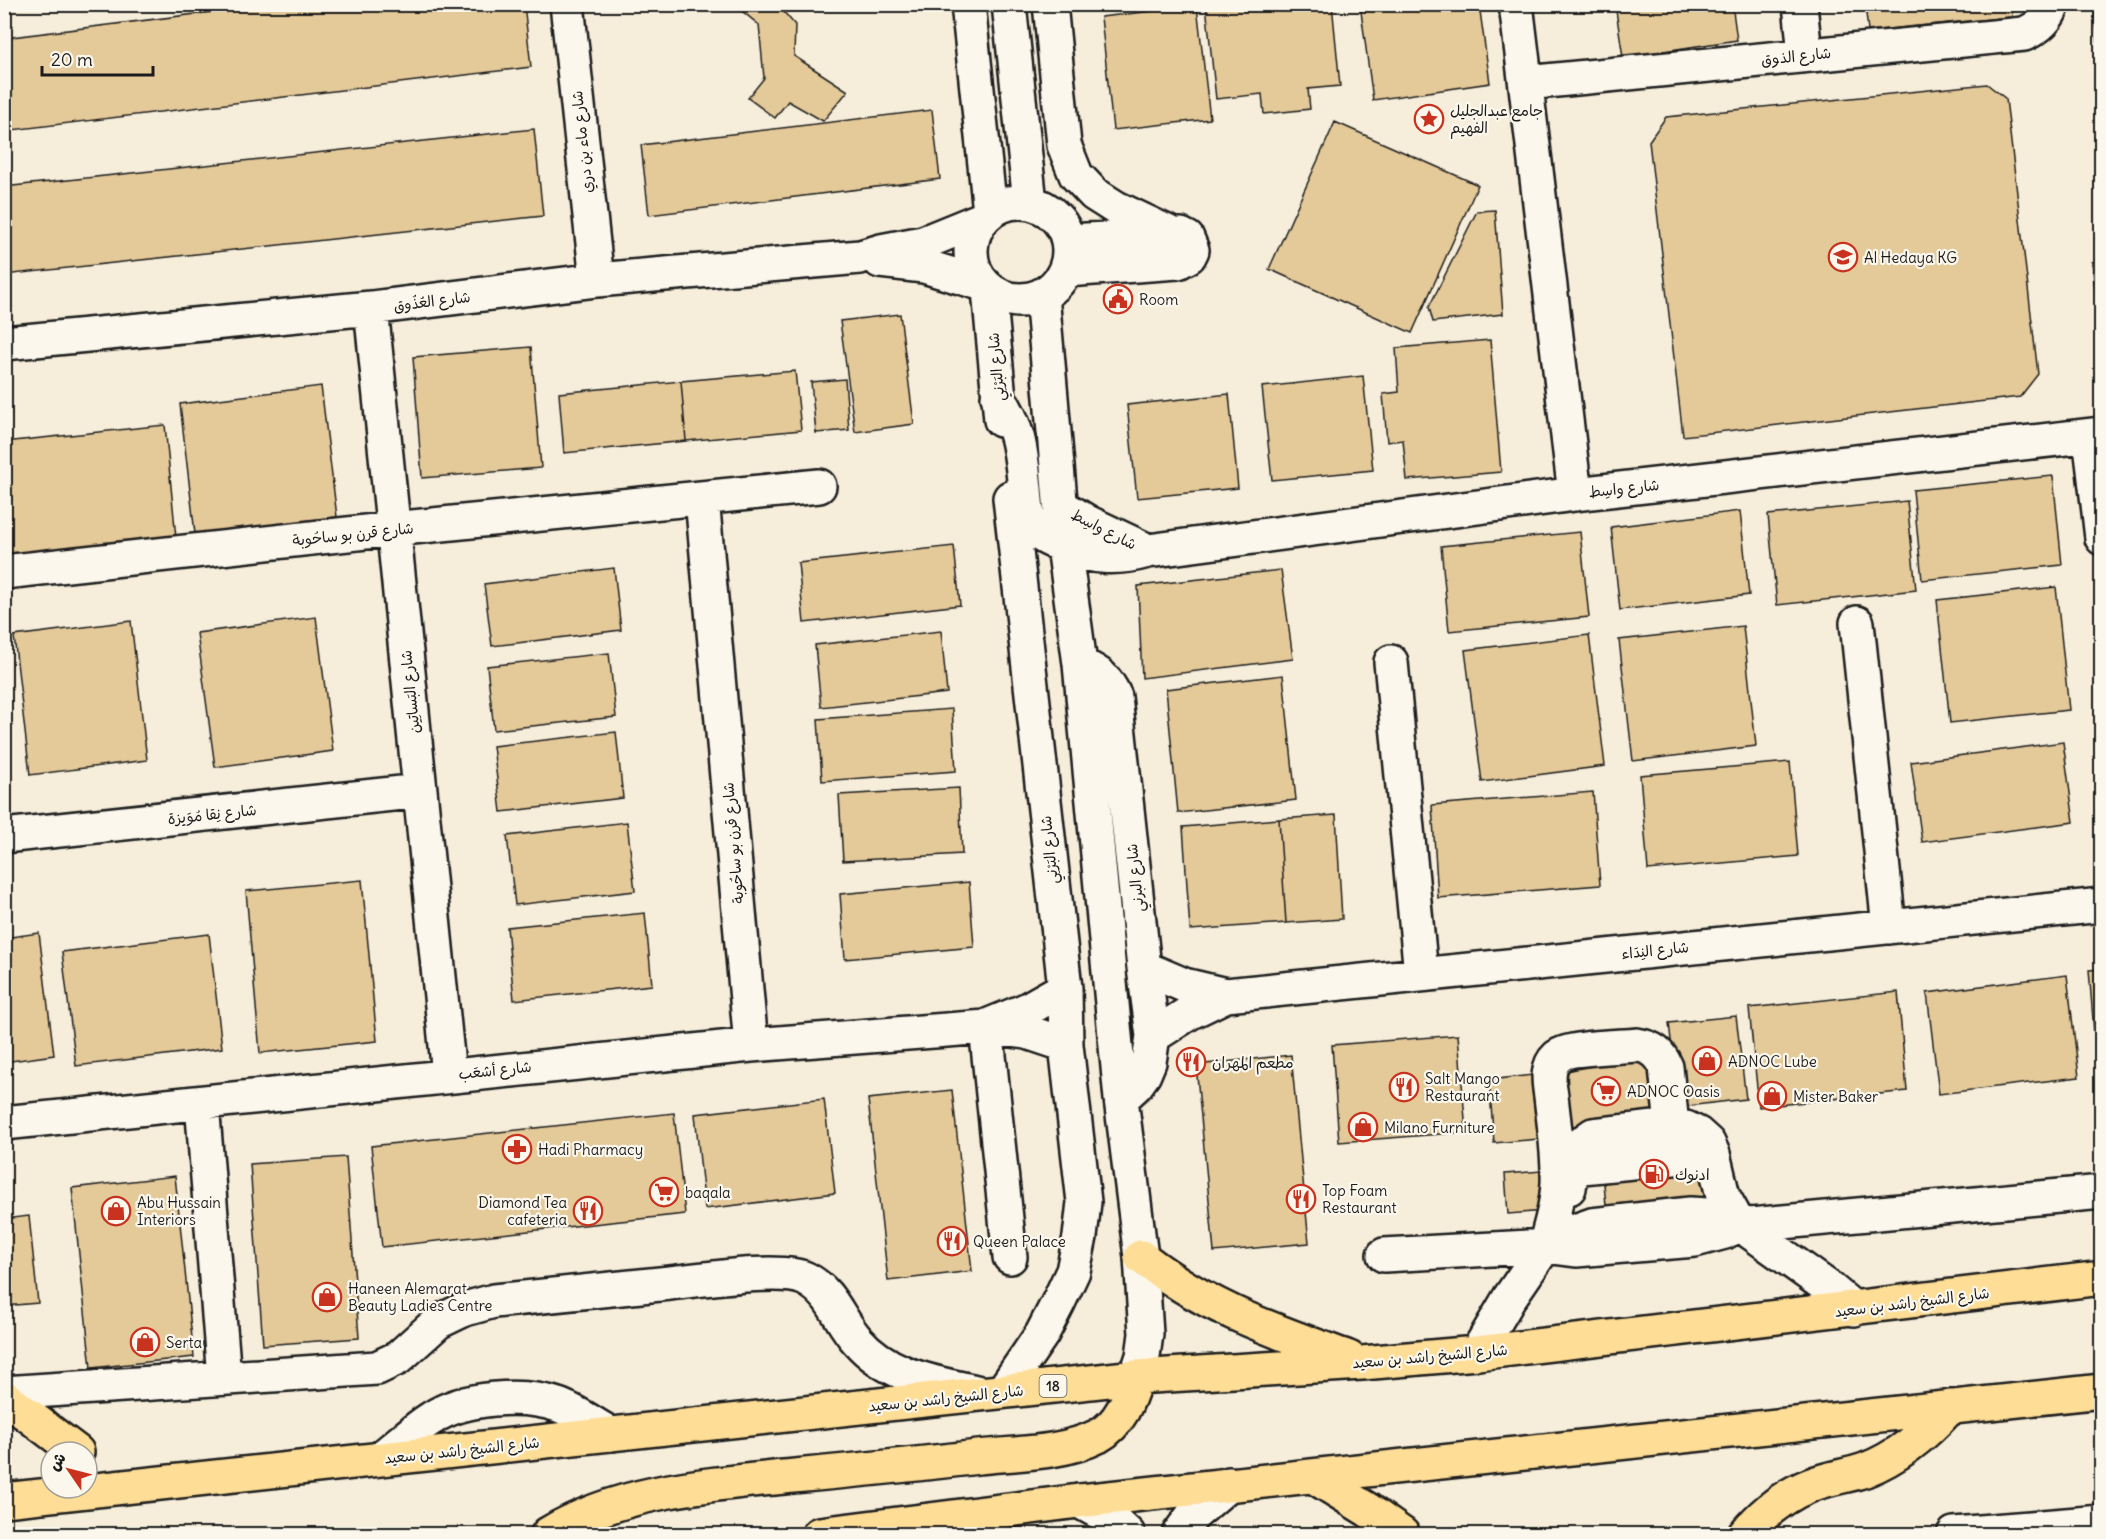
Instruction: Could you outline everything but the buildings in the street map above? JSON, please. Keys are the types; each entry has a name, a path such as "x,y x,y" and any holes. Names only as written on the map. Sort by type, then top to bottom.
{"main road":[{"path":"1141,1257 1165,1275 1217,1307 1362,1363"},
{"name":"شارع الشيخ راشد بن سعيد","path":"4,1500 1136,1377 1362,1363 1477,1353 2102,1278"},
{"path":"548,1534 601,1509 651,1494 703,1485 968,1459 1078,1444 1100,1435 1118,1419 1129,1398 1136,1377"},
{"path":"819,1534 954,1526 1079,1501 2102,1391"},
{"path":"4,1395 62,1440"},
{"path":"1745,1534 1761,1515 1785,1497 1811,1485 1865,1470 1897,1454 1932,1427 1950,1407"},
{"path":"99,1468 124,1488"},
{"path":"1313,1476 1402,1534"}],"street":[{"name":"شارع ماء بن دري","path":"567,4 597,280"},
{"path":"968,4 986,215"},
{"path":"1009,4 1030,203"},
{"path":"1050,4 1065,151 1076,174 1094,194 1116,208 1175,236 1067,256"},
{"path":"1516,4 1575,494"},
{"path":"1800,4 1805,55"},
{"name":"شارع الذوق","path":"1526,84 2024,34 2036,29 2046,20 2052,4"},
{"path":"1016,202 1030,203 1051,212 1059,220 1067,256 1056,285 1042,295 1029,300 1015,301 1001,297 986,287 976,274 970,253 973,234 986,215 1003,205 1016,202"},
{"name":"شارع العُذُوق","path":"4,343 371,308 597,280 860,257 923,243 986,215"},
{"name":"شارع العُذُوق","path":"860,257 924,266 986,287"},
{"name":"شارع البَرْنِي","path":"986,287 1065,988 1066,1045 1083,1202 1080,1237 1073,1271 1042,1334 995,1393"},
{"path":"1042,295 1064,546 1080,664 1121,1100 1141,1257 1146,1334 1143,1356 1136,1377"},
{"name":"شارع البَساتِين","path":"371,308 449,1075"},
{"name":"شارع واسِط","path":"998,397 1008,410 1020,440 1027,509 1032,526 1038,533 1080,553 1105,557 1131,556 1148,551 1575,494 2096,435"},
{"path":"2096,435 2102,538"},
{"name":"شارع قرن بو ساحُوبة","path":"4,572 393,529 819,486"},
{"name":"شارع قرن بو ساحُوبة","path":"702,498 751,1045"},
{"name":"شارع واسِط","path":"1061,506 1108,533 1148,551"},
{"path":"1857,623 1889,927"},
{"path":"1391,663 1421,974"},
{"name":"شارع البرني","path":"1080,664 1098,672 1109,683 1115,697 1153,1036 1149,1062 1144,1074 1121,1100"},
{"name":"شارع نِقا مُوَيزة","path":"4,837 420,791"},
{"name":"شارع النِدَاء","path":"1144,968 1184,985 1226,995 2102,905"},
{"name":"شارع أشعَب","path":"986,1027 1026,1010 1065,988"},
{"name":"شارع النِدَاء","path":"1153,1036 1189,1013 1226,995"},
{"path":"986,1027 1010,1257"},
{"name":"شارع أشعَب","path":"4,1123 751,1045 986,1027 1027,1032 1066,1045"},
{"path":"1545,1246 1558,1184 1549,1080 1550,1067 1557,1057 1568,1051 1637,1045 1647,1046 1656,1051 1666,1067 1672,1126"},
{"path":"202,1103 224,1378"},
{"path":"1477,1353 1510,1297 1545,1246 1563,1210 1576,1152 1583,1142 1593,1135 1672,1126 1686,1128 1698,1134 1708,1143 1713,1154 1723,1196 1738,1223 1829,1288 1854,1309"},
{"path":"1572,1168 1713,1154"},
{"path":"1384,1255 1545,1246 1560,1236 1592,1225 1690,1214 1707,1215 1751,1225 2102,1192"},
{"path":"4,1395 377,1368 398,1358 438,1322 465,1309 494,1301 782,1273 803,1277 821,1288 856,1339 873,1356 892,1369 913,1377 995,1393"},
{"path":"381,1458 433,1416 463,1405 495,1399 527,1399 559,1405 611,1434"},
{"path":"1179,1534 1193,1515 1229,1484"},
{"path":"1079,1501 1112,1519 1128,1534"},
{"path":"1954,1534 2102,1522"}],"place":[{"name":"جامع عبدالجليل الفهيم","path":"1429,119"},
{"name":"Al Hedaya KG","path":"1843,257"},
{"name":"Room","path":"1118,299"},
{"name":"ADNOC Lube","path":"1707,1061"},
{"name":"مطعم المهران","path":"1191,1062"},
{"name":"Salt Mango Restaurant","path":"1404,1087"},
{"name":"ADNOC Oasis","path":"1606,1091"},
{"name":"Mister Baker","path":"1772,1096"},
{"name":"Milano Furniture","path":"1363,1127"},
{"name":"Hadi Pharmacy","path":"517,1149"},
{"name":"ادنوك","path":"1654,1174"},
{"name":"baqala","path":"664,1192"},
{"name":"Top Foam Restaurant","path":"1301,1199"},
{"name":"Abu Hussain Interiors","path":"116,1211"},
{"name":"Diamond Tea cafeteria","path":"588,1211"},
{"name":"Queen Palace","path":"952,1241"},
{"name":"Haneen Alemarat Beauty Ladies Centre","path":"327,1297"},
{"name":"Serta","path":"145,1342"}]}
